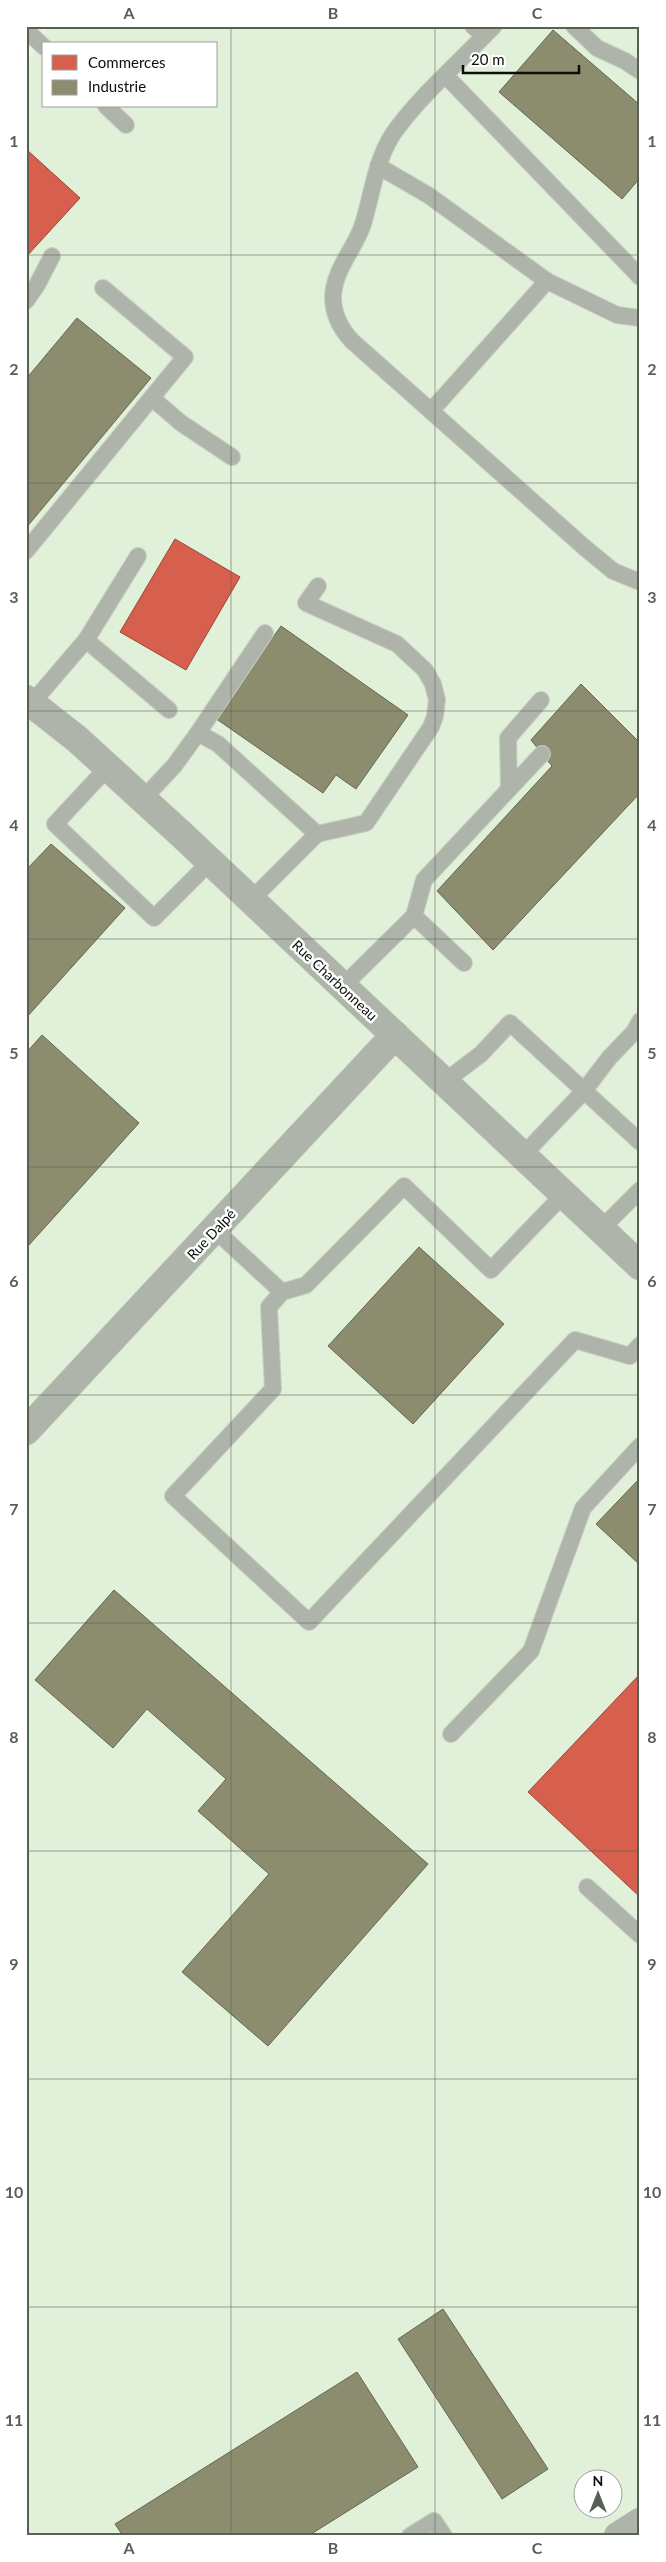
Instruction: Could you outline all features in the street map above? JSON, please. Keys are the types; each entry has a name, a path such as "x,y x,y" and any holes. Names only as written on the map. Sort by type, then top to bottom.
{"street":[{"name":"Rue Charbonneau","path":"29,701 143,799 640,1266"},
{"name":"Rue Dalpé","path":"26,1431 395,1036"},
{"path":"618,2536 640,2522"}],"lane":[{"path":"29,26 26,30 42,45"},
{"path":"574,26 597,48 625,61 640,71"},
{"path":"483,30 446,76 397,128 378,166 362,226 337,276 333,295 335,314 344,332 352,341 603,563 613,571 640,582"},
{"path":"446,76 640,277"},
{"path":"108,108 126,125"},
{"path":"378,166 428,195 547,281 617,315 640,318"},
{"path":"26,301 37,285 52,256"},
{"path":"431,410 547,281"},
{"path":"26,551 185,357 103,288"},
{"path":"152,398 181,423 232,457"},
{"path":"29,701 86,640 138,556"},
{"path":"251,900 317,834 366,823 426,735 435,716 437,700 433,684 425,670 397,644 306,603 318,586"},
{"path":"143,799 174,766 265,633"},
{"path":"86,640 170,710"},
{"path":"509,789 508,738 541,700"},
{"path":"198,733 218,744 317,834"},
{"path":"342,986 414,916 424,880 542,754"},
{"path":"108,768 55,824 154,918 210,862"},
{"path":"414,916 464,963"},
{"path":"522,1155 584,1091 609,1058 634,1032 640,1022"},
{"path":"444,1082 481,1054 510,1023 640,1142"},
{"path":"564,1194 491,1270 404,1186 306,1285 282,1292 269,1307 273,1389 173,1496 309,1622 575,1340 630,1356 640,1345"},
{"path":"601,1229 640,1190"},
{"path":"214,1230 282,1292"},
{"path":"451,1734 532,1651 583,1508 640,1446"},
{"path":"587,1886 640,1935"},
{"path":"410,2536 434,2520 444,2536"}],"shaded area":[{"path":"49,26 640,26 640,2536 26,2536 26,64"}],"building: Commerces":[{"path":"26,149 80,198 26,257"},
{"path":"175,539 240,577 186,670 120,632"},
{"path":"640,1674 640,1897 528,1792"}],"building: Industrie":[{"path":"553,30 640,105 640,178 622,199 499,92"},
{"path":"77,318 151,378 26,528 26,379"},
{"path":"281,626 408,715 356,789 336,775 323,793 215,718"},
{"path":"581,684 640,743 640,793 493,950 437,891 552,766 531,740"},
{"path":"51,844 125,908 26,1018 26,870"},
{"path":"42,1035 139,1123 28,1246 26,1053"},
{"path":"419,1247 504,1324 413,1424 328,1346"},
{"path":"640,1478 640,1565 596,1524"},
{"path":"114,1590 428,1864 268,2046 182,1972 269,1874 198,1811 226,1779 147,1709 113,1748 35,1680"},
{"path":"443,2309 548,2469 502,2499 398,2339"},
{"path":"357,2372 418,2467 308,2536 123,2536 115,2524"}]}
